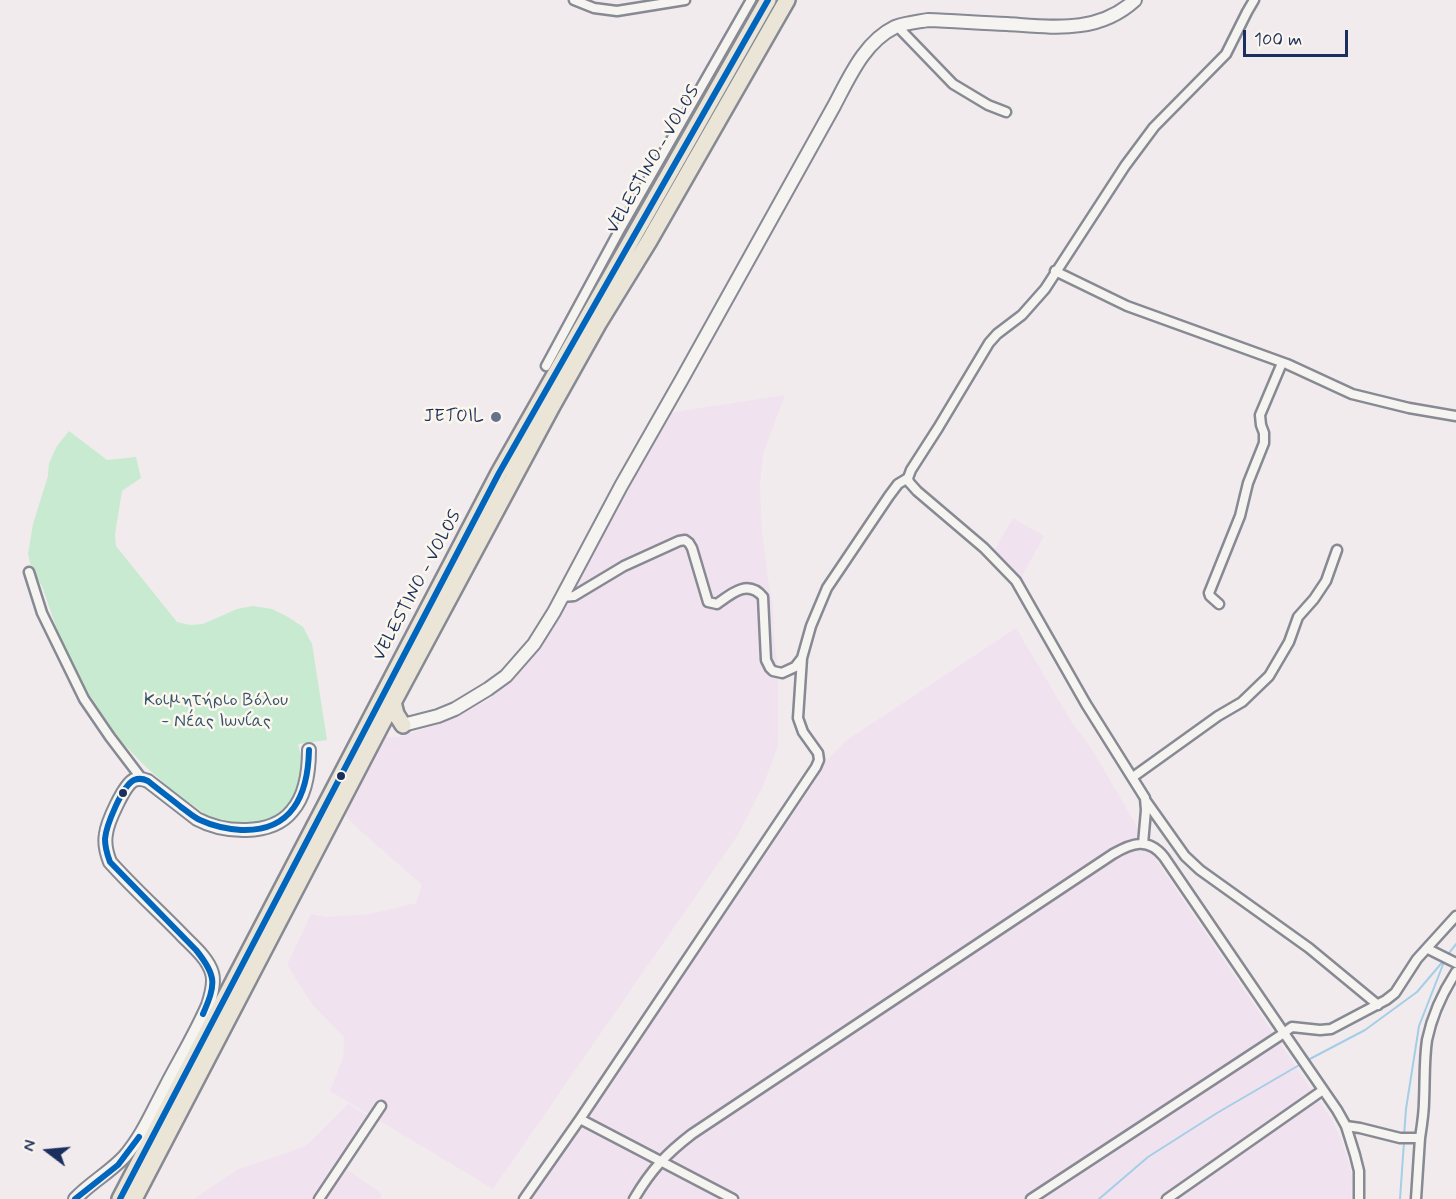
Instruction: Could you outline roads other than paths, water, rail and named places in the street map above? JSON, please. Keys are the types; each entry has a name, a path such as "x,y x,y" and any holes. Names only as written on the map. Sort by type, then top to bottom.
{"highway":[{"path":"134,1199 393,702 551,408 787,0"},
{"path":"649,241 692,181 798,0"},
{"name":"VELESTINO - VOLOS","path":"120,1199 580,315 763,2"},
{"path":"380,727 403,726 396,714 393,702"}],"street":[{"path":"574,0 594,8 617,11 685,0"},
{"path":"403,726 438,716 488,690 506,676 534,644 869,47 897,26 928,20 1082,26 1113,16 1135,0"},
{"path":"524,1199 816,767 819,760 818,753 803,732 798,718 798,701 802,658 811,626 827,588 889,496 898,484 908,478 913,465 989,343 1028,309 1045,289 1125,166 1154,128 1226,54 1254,0"},
{"path":"897,26 952,84 988,105 1006,112"},
{"path":"1056,271 1127,306 1282,363 1357,395 1408,408 1456,416"},
{"path":"546,366 580,315"},
{"path":"1219,604 1209,593 1240,516 1248,483 1264,443 1260,415 1282,363"},
{"path":"908,478 917,491 984,548 1016,580 1086,704 1146,801 1185,856 1200,870 1309,948 1378,1005"},
{"path":"562,597 574,596 624,566 685,540 692,548 708,602 717,604 746,587 758,591 763,597 766,660 770,668 782,673 795,667 802,658"},
{"path":"1132,777 1218,716 1242,702 1269,676 1289,642 1298,617 1326,581 1337,550"},
{"path":"29,572 42,613 84,699 142,779"},
{"path":"75,1199 114,1167 134,1144 198,1025 212,993 213,973 203,958 110,862 105,846 106,833 112,814 129,784 134,780 142,779 148,780 204,823 226,828 255,829 271,825 282,820 296,806 308,773 309,750"},
{"path":"1143,844 1146,801"},
{"path":"634,1199 660,1161 692,1134 1113,854 1129,846 1143,844 1162,853 1338,1110 1347,1126 1359,1171 1359,1199"},
{"path":"1031,1199 1292,1027 1330,1029 1391,997 1399,990 1418,959 1456,916"},
{"path":"1428,949 1456,963"},
{"path":"1416,1199 1424,1110 1427,1040 1445,990 1456,972"},
{"path":"1167,1199 1323,1090"},
{"path":"319,1199 381,1106"},
{"path":"580,1119 733,1199"},
{"path":"1347,1126 1400,1138 1420,1138"}],"waterway":[{"path":"1446,957 1456,944"},
{"path":"1306,1061 1365,1030 1417,992 1445,959"},
{"path":"1404,1136 1419,1026 1444,962"},
{"path":"1099,1199 1148,1157 1301,1064"},
{"path":"1400,1199 1404,1142"}],"place":[{"name":"JETOIL","path":"496,417"}],"park label":[{"name":"Κοιμητήριο Βόλου - Νέας Ιωνίας","path":"216,711"}]}
